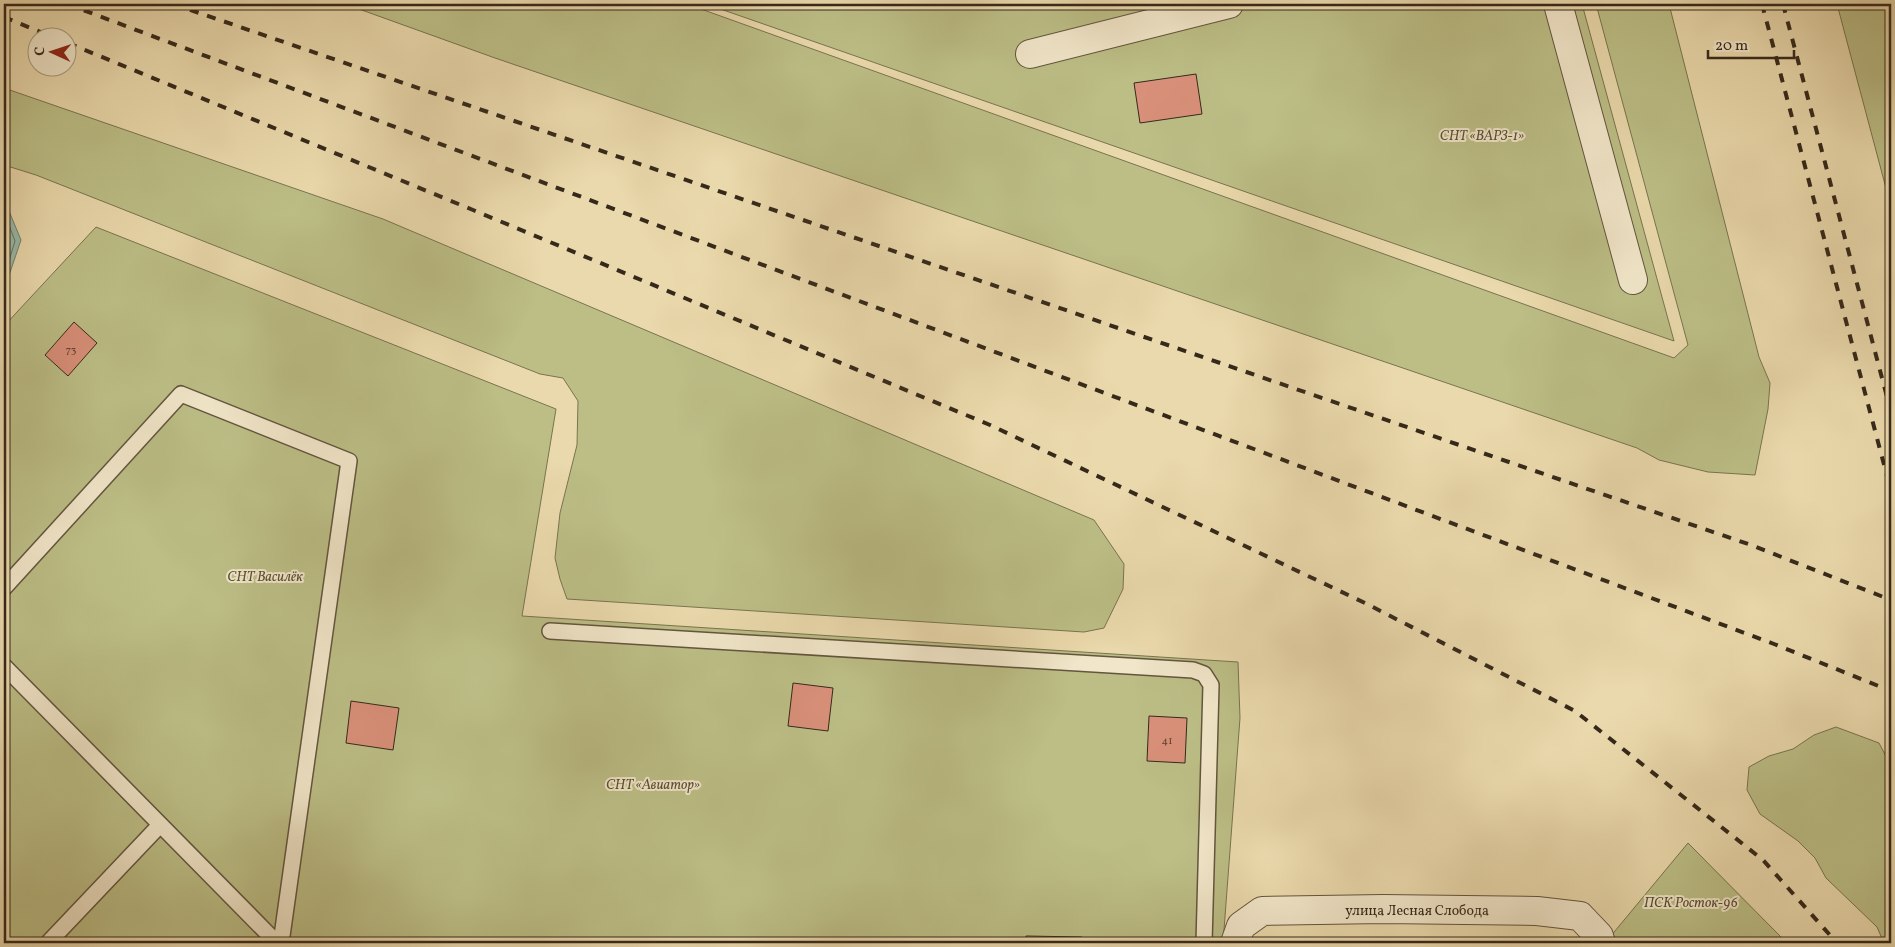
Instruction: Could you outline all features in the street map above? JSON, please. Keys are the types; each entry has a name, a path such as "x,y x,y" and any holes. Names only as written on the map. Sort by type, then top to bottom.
{"street":[{"path":"1030,54 1229,4"},
{"path":"1558,4 1633,280"},
{"name":"улица Лесная Слобода","path":"1236,943 1241,926 1262,911 1383,909 1537,911 1580,916 1599,936 1601,943"}],"lane":[{"path":"4,588 181,394 349,461 280,943"},
{"path":"550,631 1192,670 1204,674 1211,684 1204,943"},
{"path":"4,666 277,943"},
{"path":"48,943 160,825"}],"green space":[{"path":"345,4 687,4 1674,358 1688,345 1596,4 1669,4 1759,357 1770,383 1768,409 1755,475 1708,472 1659,460 1637,448 495,58"},
{"name":"СНТ «ВАРЗ-1»","path":"706,4 1582,4 1674,341"},
{"path":"1837,4 1891,4 1891,207"},
{"path":"4,88 383,219 1094,520 1124,564 1123,589 1104,628 1084,632 567,599 555,558 560,513 577,445 578,401 563,378 540,374 36,175 4,165"},
{"path":"96,227 556,409 522,616 1238,662 1240,718 1223,943 4,943 4,326"},
{"path":"1836,727 1879,743 1891,766 1891,943 1884,943 1877,927 1826,878 1815,858 1798,841 1760,814 1747,790 1749,767 1769,756 1793,749 1814,735"},
{"name":"ПСК Росток-96","path":"1688,843 1782,938 1785,943 1605,943"}],"water":[{"path":"4,199 21,240 4,290"}],"building":[{"path":"1196,74 1202,114 1140,123 1134,83"},
{"path":"74,322 97,343 68,376 45,355"},
{"path":"793,683 833,688 828,731 788,726"},
{"path":"351,701 399,708 393,750 346,743"},
{"path":"1149,716 1187,718 1185,763 1147,761"},
{"path":"1026,936 1082,937 1082,943 1026,943"}],"railway":[{"path":"67,4 1774,644 1891,691"},
{"path":"173,4 1751,545 1891,600"},
{"path":"1762,4 1891,491"},
{"path":"1783,4 1891,412"},
{"path":"4,17 31,28"},
{"path":"78,47 990,425 1365,603 1575,711 1763,860 1837,943"}],"park label":[{"name":"СНТ Василёк","path":"265,576"},
{"name":"СНТ «Авиатор»","path":"653,784"}]}
